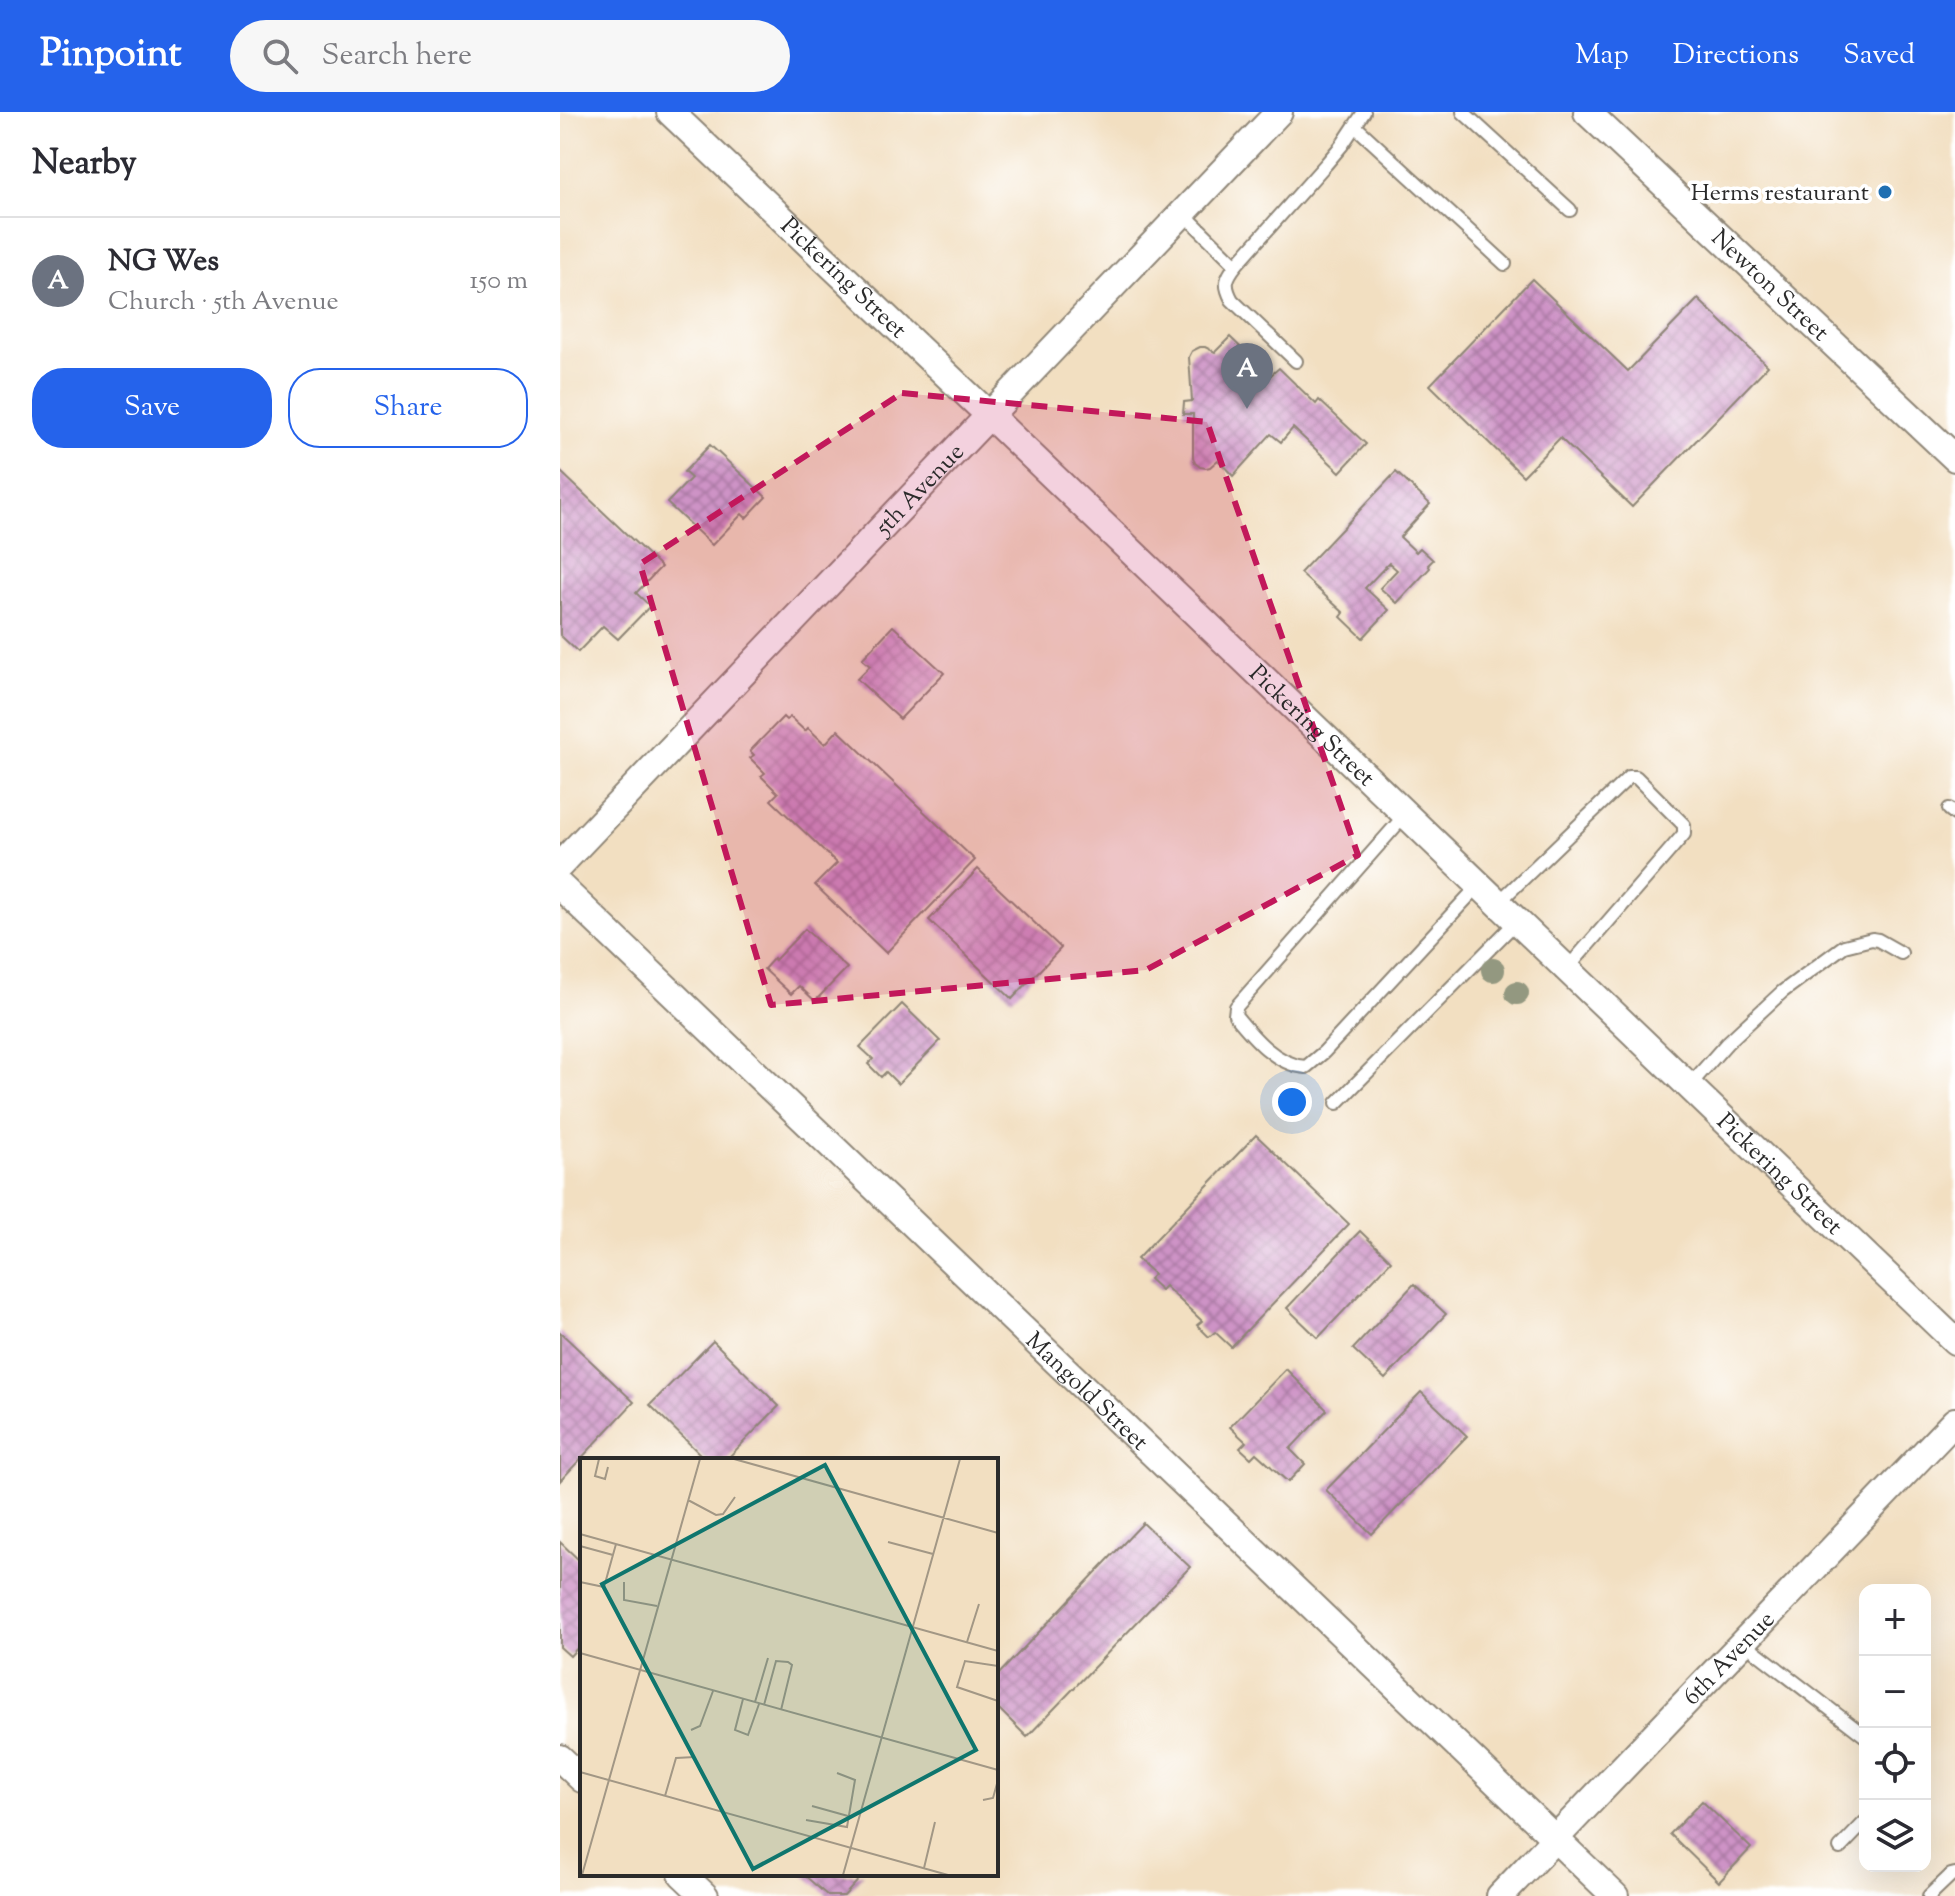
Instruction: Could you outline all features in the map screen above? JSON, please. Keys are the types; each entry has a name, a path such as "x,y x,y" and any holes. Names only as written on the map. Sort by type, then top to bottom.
{"street":[{"name":"Pickering Street","path":"670,112 1955,1341"},
{"name":"5th Avenue","path":"560,865 1279,112"},
{"name":"Newton Street","path":"1587,112 1955,458"},
{"name":"Mangold Street","path":"560,886 1615,1896"},
{"name":"6th Avenue","path":"1500,1896 1955,1421"},
{"path":"560,1758 580,1777"},
{"path":"684,1876 705,1896"}],"lane":[{"path":"1296,361 1232,300 1226,281 1236,265 1326,164 1364,112"},
{"path":"1463,112 1570,210"},
{"path":"1355,126 1505,264"},
{"path":"1183,213 1236,265"},
{"path":"1406,814 1236,1007 1235,1015 1249,1032 1275,1056 1294,1066 1306,1067 1488,894 1629,777 1636,777 1684,825 1684,834 1567,969"},
{"path":"1337,1103 1517,921"},
{"path":"1689,1086 1727,1043 1782,992 1844,946 1872,939 1901,953"},
{"path":"1743,1642 1859,1731"},
{"path":"1840,1848 1859,1828"},
{"path":"1929,1896 1955,1874"}],"highlighted area":[{"path":"902,393 1207,422 1358,855 1146,970 771,1005 640,564"}],"building":[{"path":"1532,279 1628,371 1698,299 1768,366 1632,507 1560,438 1523,476 1430,385"},
{"path":"1230,337 1270,376 1279,368 1316,404 1319,400 1366,444 1340,472 1293,428 1281,442 1271,434 1233,476 1218,460 1206,468 1195,463 1193,414 1183,414 1184,402 1192,401 1189,357 1192,351 1200,347 1215,352"},
{"path":"710,445 766,497 746,518 742,514 712,545 667,503 691,478 684,472"},
{"path":"560,471 661,567 636,593 650,606 618,639 603,626 578,652 560,635"},
{"path":"1396,472 1430,504 1400,537 1416,552 1420,548 1433,560 1428,565 1430,568 1397,603 1380,588 1397,570 1389,563 1365,588 1389,610 1363,638 1341,617 1344,613 1300,573"},
{"path":"893,626 944,673 900,719 857,679 870,666 862,659"},
{"path":"783,717 786,720 790,717 805,731 808,728 825,744 838,730 975,860 886,953 815,885 837,863 771,800 778,793 761,776 765,773 750,758 754,755 750,751"},
{"path":"978,869 1061,948 1012,999 929,920"},
{"path":"805,929 847,968 815,1001 799,986 791,994 764,969"},
{"path":"902,1004 940,1041 898,1084 886,1072 881,1077 868,1064 873,1059 860,1047"},
{"path":"1256,1135 1349,1224 1231,1347 1215,1332 1209,1337 1197,1325 1202,1321 1165,1286 1161,1290 1149,1279 1154,1274 1137,1259"},
{"path":"1360,1231 1391,1261 1318,1338 1287,1308"},
{"path":"1414,1284 1446,1314 1385,1379 1353,1349"},
{"path":"560,1332 634,1402 560,1481"},
{"path":"713,1341 779,1406 728,1458 704,1458 650,1405"},
{"path":"1286,1369 1327,1410 1290,1449 1305,1464 1288,1482 1256,1453 1251,1458 1240,1448 1246,1442 1230,1427"},
{"path":"1421,1392 1467,1436 1372,1534 1326,1490"},
{"path":"1143,1523 1190,1567 1027,1737 998,1708 998,1675"},
{"path":"560,1542 580,1561 580,1645 570,1656 560,1647"},
{"path":"1702,1801 1751,1848 1719,1882 1670,1834"},
{"path":"805,1876 862,1876 844,1896 828,1896"}],"place":[{"name":"Herms restaurant","path":"1885,192"},
{"name":"NG Wes","path":"1247,409"}]}
